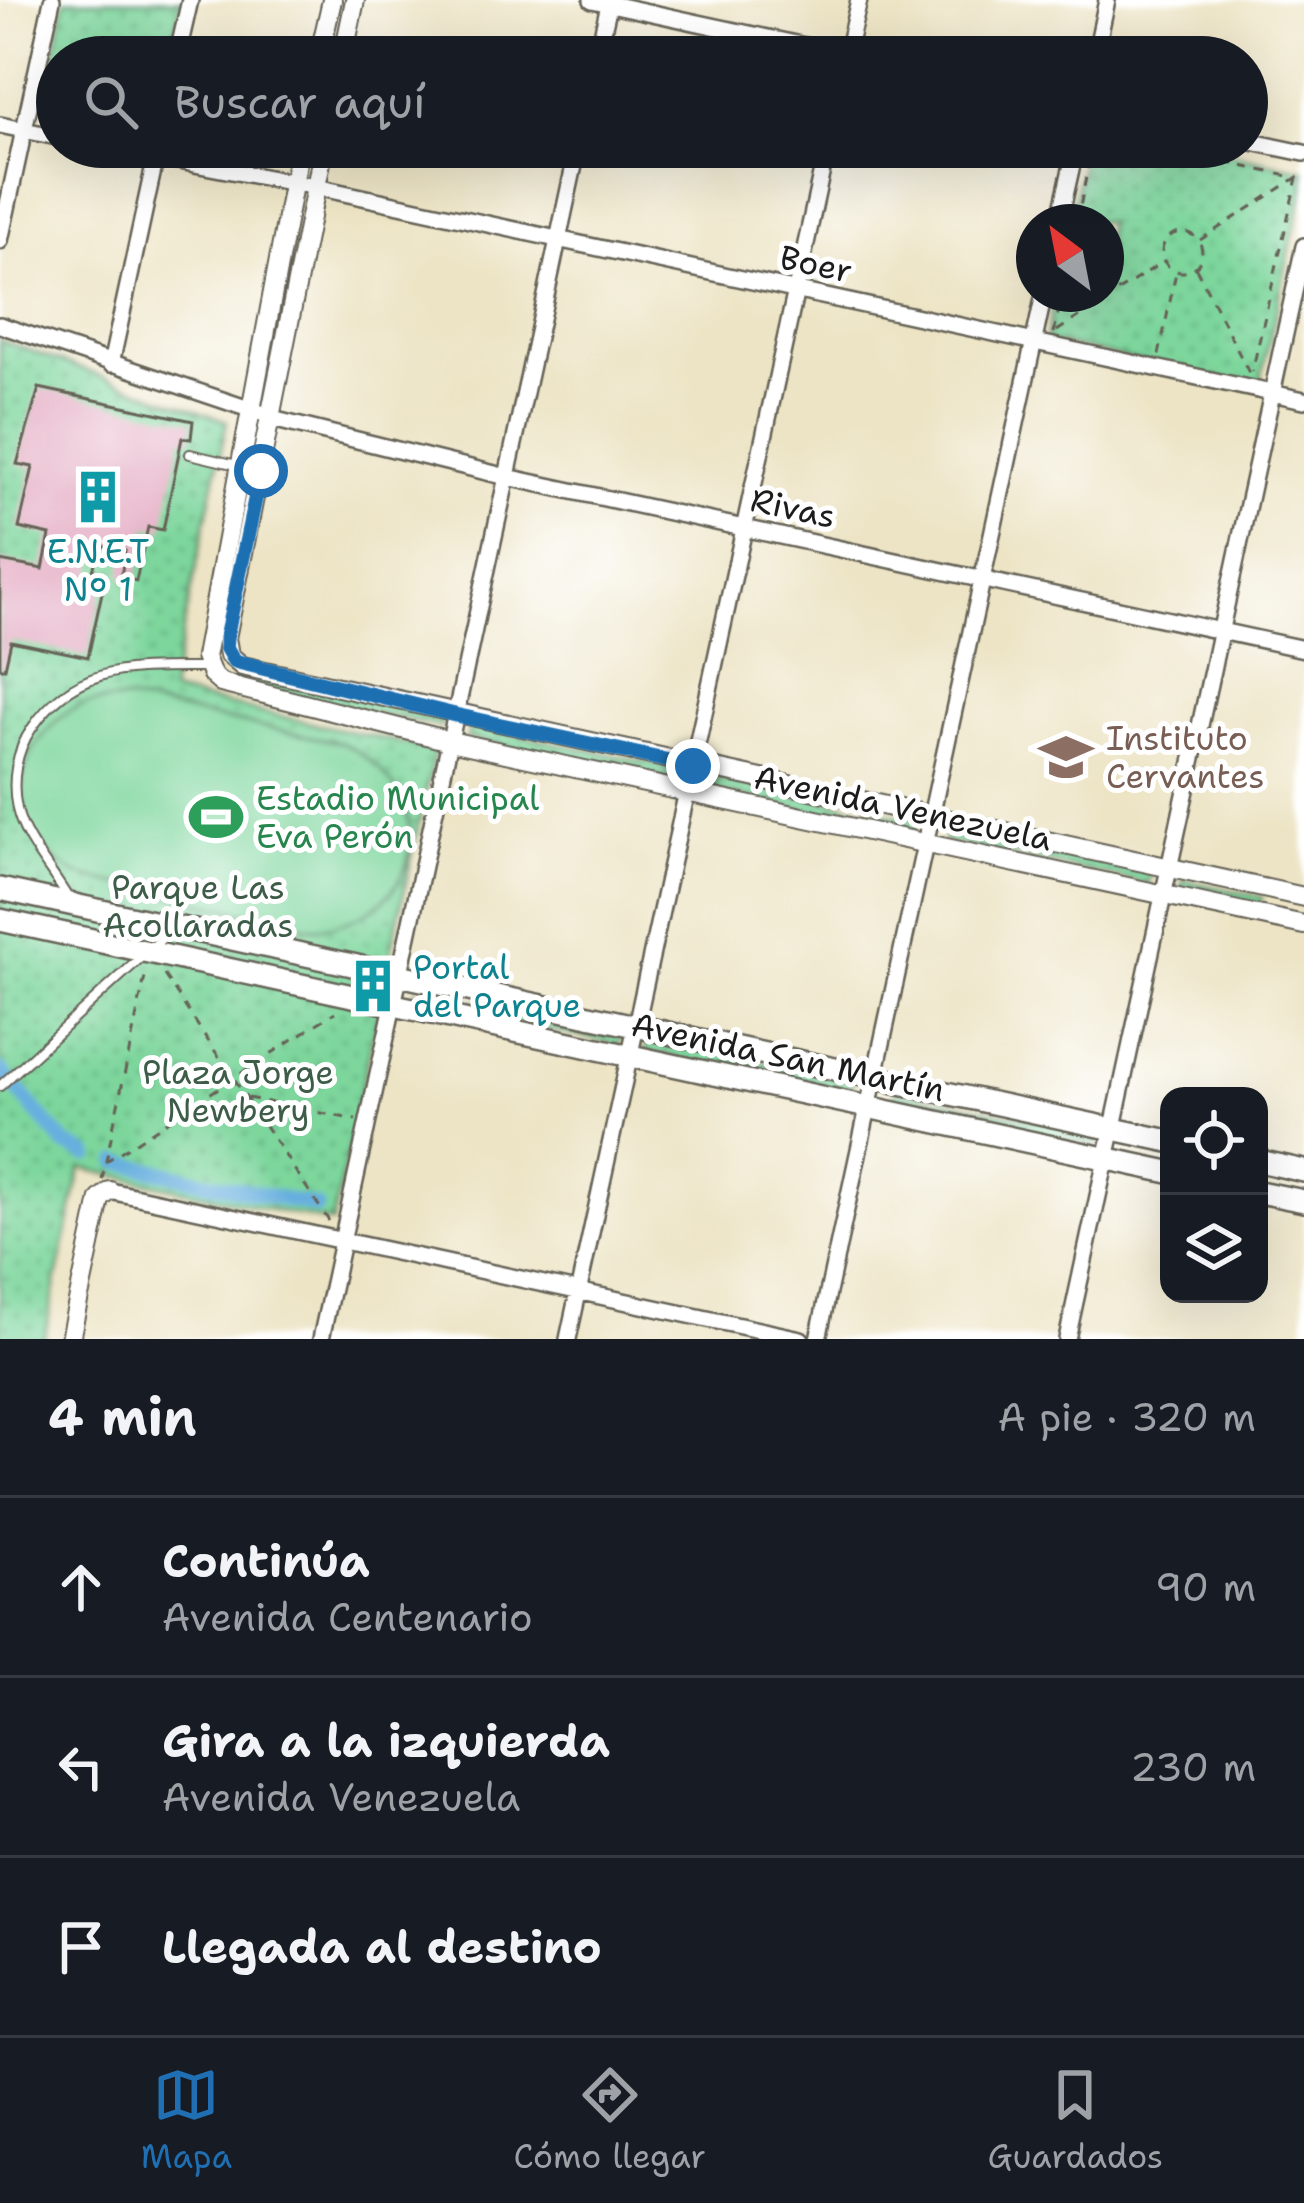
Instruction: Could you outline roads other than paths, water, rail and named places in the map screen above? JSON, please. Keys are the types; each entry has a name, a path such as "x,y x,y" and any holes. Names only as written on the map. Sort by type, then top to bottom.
{"main road":[{"name":"Avenida San Martín","path":"0,889 1160,1139"},
{"name":"Avenida San Martín","path":"0,920 1160,1170"},
{"path":"1268,1163 1304,1171"},
{"path":"1268,1194 1304,1201"}],"street":[{"path":"45,36 52,0"},
{"path":"182,36 190,0"},
{"path":"324,36 332,0"},
{"path":"348,36 356,0"},
{"path":"853,36 859,0"},
{"path":"1099,36 1107,0"},
{"path":"599,36 603,1 760,36"},
{"path":"0,241 36,77"},
{"path":"0,125 36,132"},
{"path":"1268,146 1304,154"},
{"path":"111,364 154,168"},
{"name":"Boer","path":"221,168 1304,400"},
{"path":"251,469 205,657 210,671 229,655 226,638 296,168"},
{"path":"261,413 320,168"},
{"path":"321,1339 573,168"},
{"path":"568,1339 822,168"},
{"path":"1064,204 1072,168"},
{"path":"1067,1339 1304,246"},
{"path":"818,1339 1040,312"},
{"name":"Rivas","path":"0,325 261,413 506,477 1304,649"},
{"name":"Avenida Venezuela","path":"229,655 242,666 455,715 1304,897"},
{"name":"Avenida Venezuela","path":"210,671 229,685 450,740 1304,925"},
{"path":"70,1339 100,1199 110,1190 801,1339"}],"lane":[{"path":"190,454 251,469"},
{"path":"72,905 22,826 16,807 16,761 27,736 64,691 85,679 130,670 210,671"},
{"path":"0,1086 176,926"}],"waterway":[{"path":"0,1070 65,1144 88,1155"},
{"path":"118,1162 317,1207"}],"place":[{"name":"E.N.E.T N° 1","path":"98,497"},
{"name":"Instituto Cervantes","path":"1066,757"},
{"name":"Estadio Municipal Eva Perón","path":"216,817"},
{"name":"Portal del Parque","path":"373,986"}],"park label":[{"name":"Parque Las Acollaradas","path":"198,906"},
{"name":"Plaza Jorge Newbery","path":"238,1091"}]}
